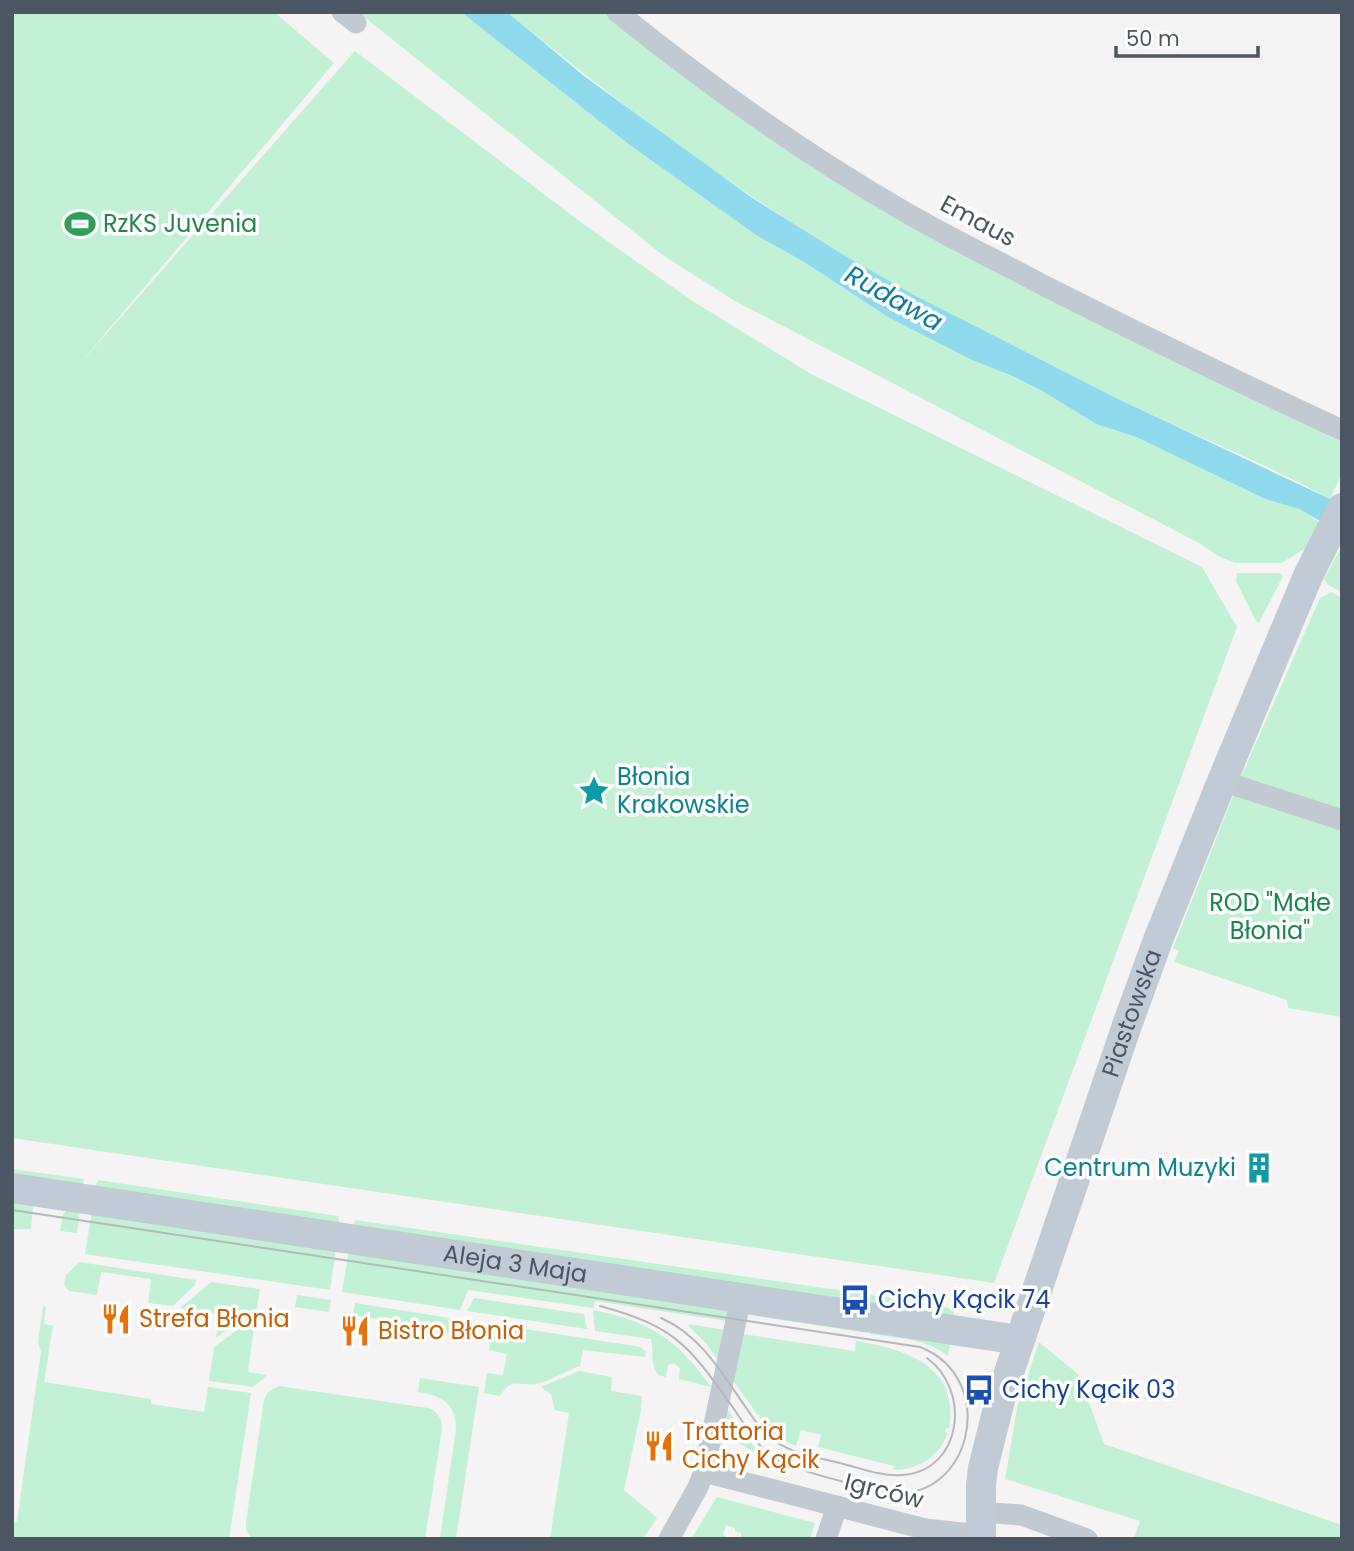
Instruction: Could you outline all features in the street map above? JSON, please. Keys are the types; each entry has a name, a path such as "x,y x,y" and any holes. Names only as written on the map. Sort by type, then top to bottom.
{"street":[{"name":"Emaus","path":"617,12 790,140 898,208 1134,331 1342,430"},
{"name":"Piastowska","path":"981,1528 981,1485 986,1456 1019,1340 1134,1005 1222,781 1320,552 1342,508"},
{"path":"1222,781 1342,820"},
{"name":"Aleja 3 Maja","path":"12,1188 1019,1340"},
{"path":"669,1539 704,1472 741,1297"},
{"name":"Igrców","path":"704,1472 925,1529 981,1528 1021,1515 1087,1539"},
{"path":"826,1539 837,1506"}],"green space":[{"name":"Błonia Krakowskie","path":"12,12 274,12 334,63 77,367 355,51 586,226 694,302 811,374 1202,567 1237,627 994,1283 12,1138"},
{"path":"358,12 461,12 627,143 756,235 804,262 888,317 1044,392 1096,424 1136,437 1265,499 1299,509 1319,522 1306,548 1281,563 1235,563 1218,556 1199,543 735,301 664,256"},
{"path":"507,12 604,12 652,51 774,137 1323,427 1342,441 1342,473 1330,499 1011,346 857,263 702,162 603,89"},
{"path":"1342,546 1342,592 1328,585 1324,579"},
{"path":"1237,573 1280,573 1283,576 1259,623 1236,581"},
{"path":"1331,592 1342,598 1342,813 1240,779 1320,598"},
{"name":"ROD \"Małe Błonia\"","path":"1234,793 1342,826 1342,1017 1288,1008 1287,1000 1174,962 1179,951 1173,948"},
{"path":"12,1169 84,1179 83,1187 12,1176"},
{"path":"98,1180 338,1216 340,1226 94,1189"},
{"path":"12,1200 33,1206 31,1229 12,1229"},
{"path":"67,1210 80,1210 77,1233 60,1231 63,1214"},
{"path":"92,1211 336,1249 330,1290 85,1254"},
{"path":"355,1220 941,1305 954,1311 954,1318 353,1227"},
{"path":"349,1250 727,1309 727,1321 595,1301 593,1308 468,1290 460,1310 342,1292"},
{"path":"79,1262 196,1280 195,1285 173,1306 148,1303 151,1279 101,1272 97,1295 69,1291 64,1285 66,1275"},
{"path":"211,1282 260,1289 255,1318 245,1316 216,1338 219,1314 180,1308"},
{"path":"297,1295 331,1300 329,1312 295,1307"},
{"path":"474,1298 584,1314 587,1329 467,1311"},
{"path":"355,1303 475,1322 474,1325 463,1324 459,1335 446,1333 446,1330 353,1315"},
{"path":"43,1306 46,1307 44,1324 53,1326 44,1382 151,1399 151,1404 204,1412 208,1387 251,1393 229,1539 12,1539 12,1525 17,1521 41,1352 38,1342"},
{"path":"593,1310 631,1320 661,1335 687,1357 711,1387 679,1379 680,1368 674,1363 668,1365 666,1377 658,1375 653,1362 651,1339 595,1331"},
{"path":"761,1313 951,1340 948,1356 931,1346 912,1340 871,1334 868,1331 755,1316"},
{"path":"494,1324 641,1347 646,1352 645,1357 583,1350 580,1366 536,1384 512,1384 500,1396 484,1393 487,1373 503,1375 507,1354 489,1350"},
{"path":"243,1326 254,1327 248,1372 267,1375 253,1387 209,1381 214,1347"},
{"path":"688,1326 725,1330 718,1360 706,1343"},
{"path":"743,1334 855,1351 856,1341 893,1349 910,1356 937,1375 946,1389 950,1407 949,1428 946,1428 945,1432 948,1433 944,1441 933,1455 919,1465 893,1470 894,1466 818,1447 821,1435 801,1430 796,1446 785,1441 763,1422 733,1380"},
{"path":"1039,1342 1079,1375 1104,1444 1342,1525 1342,1539 1134,1539 1140,1521 1005,1479 1017,1408"},
{"path":"579,1371 612,1377 611,1391 642,1396 624,1490 657,1518 643,1539 550,1539 569,1413 555,1410 551,1394 541,1387"},
{"path":"420,1378 479,1387 456,1539 440,1539 456,1429 455,1420 446,1402 434,1395 418,1392"},
{"path":"279,1386 428,1408 437,1413 442,1429 425,1539 251,1538 246,1530 246,1522 264,1400 268,1392"},
{"path":"726,1408 741,1428 740,1431 742,1430 755,1448 770,1461 721,1433"},
{"path":"717,1497 815,1523 810,1539 749,1539 741,1537 741,1533 735,1531 735,1528 726,1525 723,1535 726,1539 691,1539"}],"water":[{"name":"Rudawa","path":"461,12 507,12 584,76 751,197 912,294 1112,396 1330,499 1342,507 1342,534 1299,509 1265,499 1136,437 1096,424 1044,392 970,359 888,317 804,262 756,235 627,143"}],"tram line":[{"path":"12,1210 920,1347 945,1363 961,1385 967,1410 966,1436 956,1459 940,1478 918,1490 891,1492 793,1467 770,1455 760,1445 705,1369 679,1342 647,1322 600,1306"},
{"path":"661,1318 700,1345 759,1426 775,1441 806,1455 887,1475 903,1475 923,1470 938,1459 949,1444 954,1427 955,1408 950,1389 941,1372 927,1358"}],"place":[{"name":"RzKS Juvenia","path":"80,224"},
{"name":"Błonia Krakowskie","path":"594,791"},
{"name":"Centrum Muzyki","path":"1259,1168"},
{"name":"Cichy Kącik 74","path":"855,1300"},
{"name":"Strefa Błonia","path":"116,1319"},
{"name":"Bistro Błonia","path":"355,1331"},
{"name":"Cichy Kącik 03","path":"979,1390"},
{"name":"Trattoria Cichy Kącik","path":"659,1446"}]}
